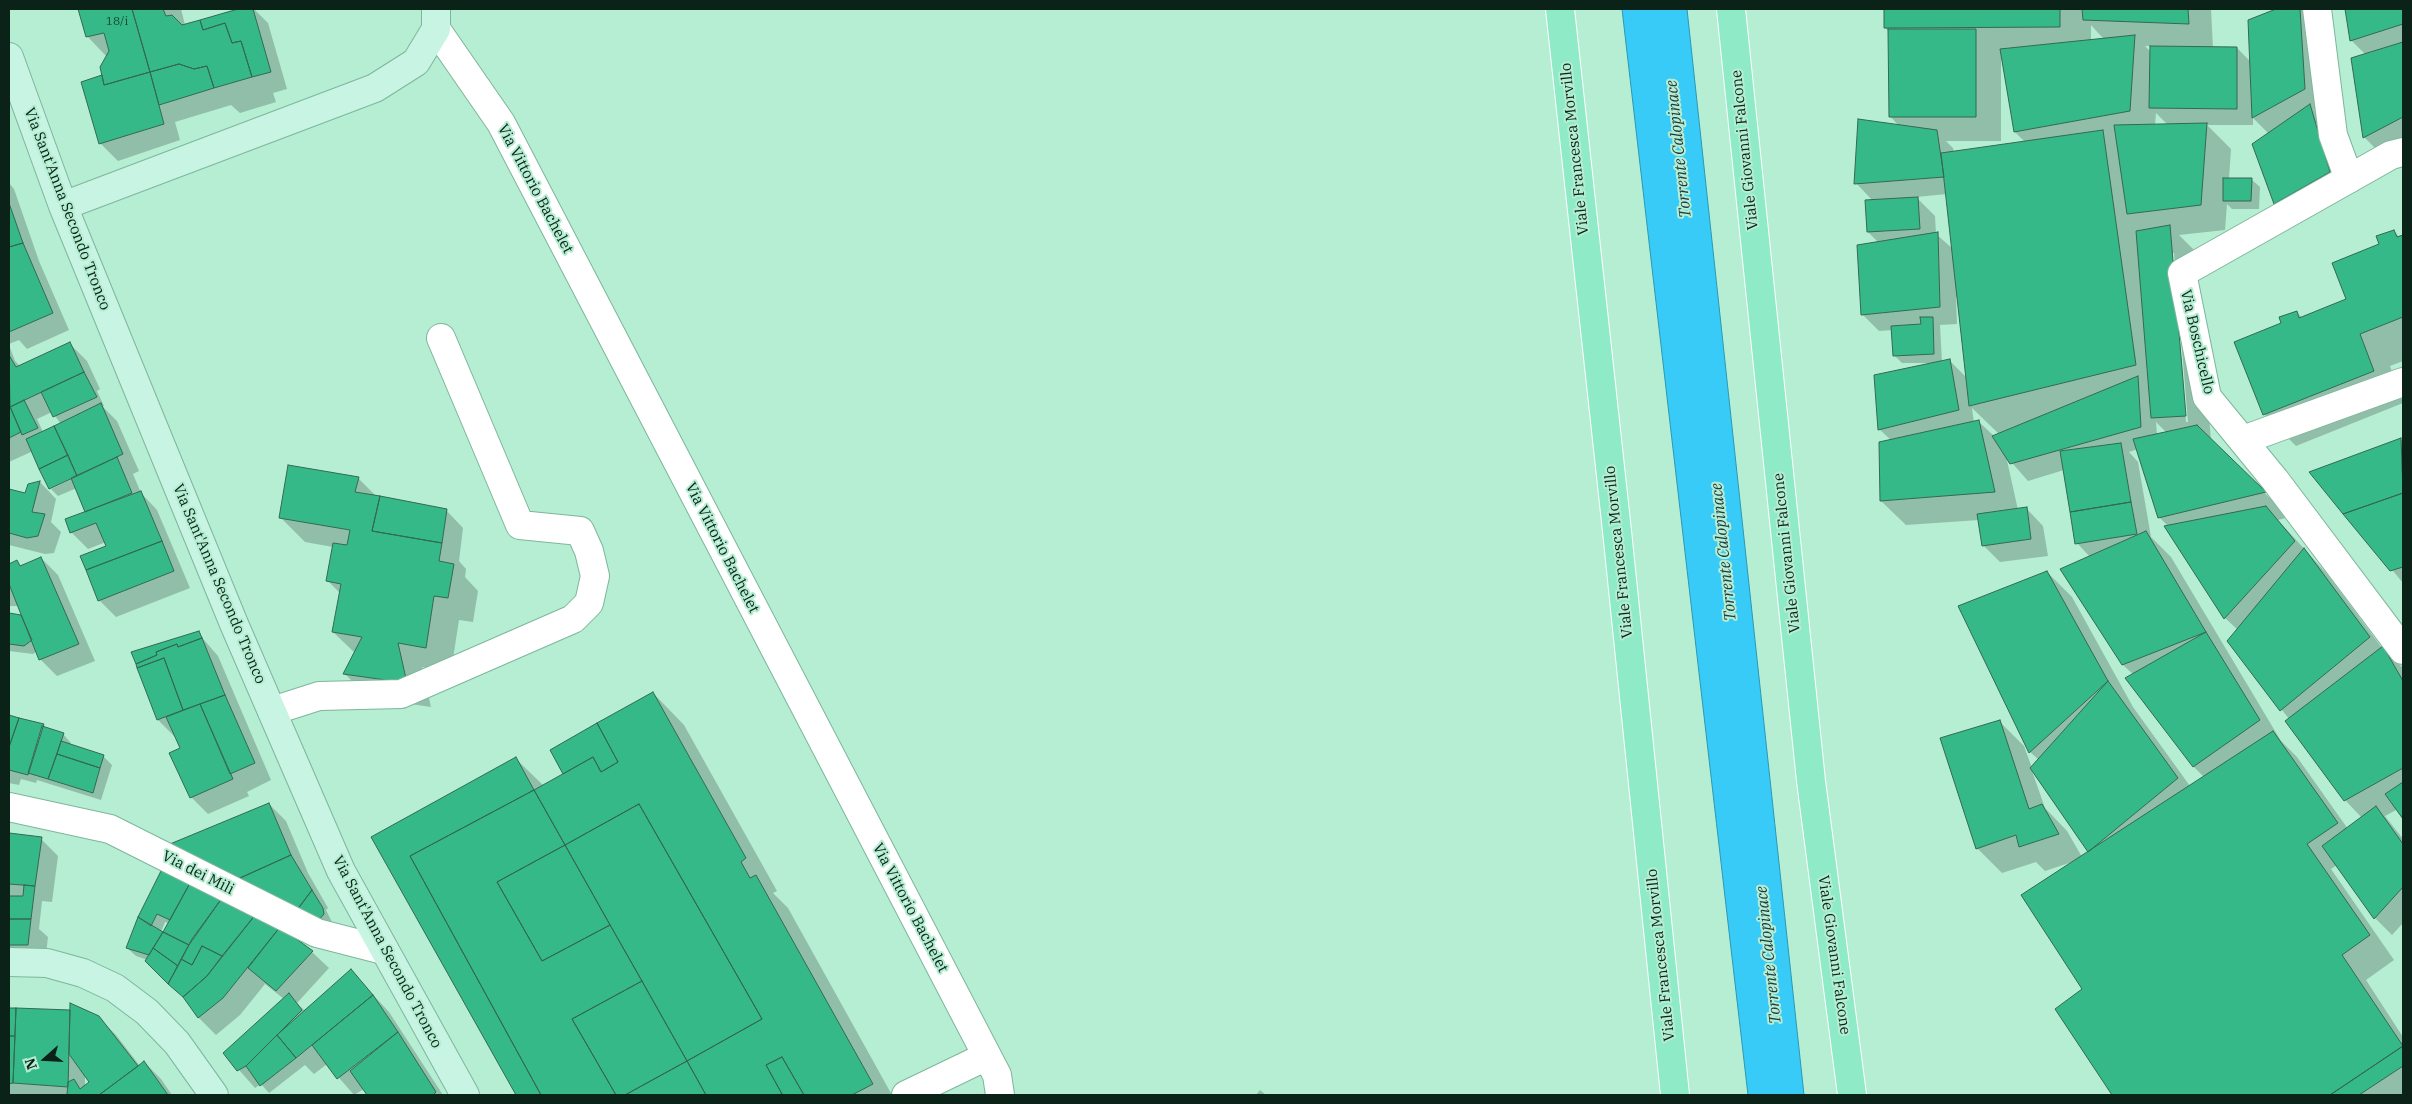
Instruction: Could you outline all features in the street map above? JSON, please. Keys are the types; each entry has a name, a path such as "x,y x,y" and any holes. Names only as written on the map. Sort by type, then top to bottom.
{"main road":[{"name":"Viale Francesca Morvillo","path":"1560,9 1617,531 1675,1095"},
{"name":"Viale Giovanni Falcone","path":"1731,9 1811,781 1852,1095"}],"street":[{"path":"2317,9 2333,135 2349,179 2391,156 2403,152"},
{"path":"63,206 375,88 416,62 436,19"},
{"name":"Via Vittorio Bachelet","path":"436,19 501,123 997,1075 1000,1095"},
{"name":"Via Sant'Anna Secondo Tronco","path":"9,57 63,206 272,711 341,871 383,950 465,1095"},
{"name":"Via Boschicello","path":"2349,179 2182,273 2207,397 2243,440 2403,650"},
{"path":"272,711 319,696 401,694 573,619 589,603 595,576 589,551 580,531 520,525 441,338"},
{"path":"2243,440 2403,382"},
{"name":"Via dei Mili","path":"9,807 110,829 317,933 383,950"},
{"path":"9,962 48,963 83,972 115,988 147,1012 177,1043 214,1095"},
{"path":"906,1095 987,1056"}],"water":[{"name":"Torrente Calopinace","path":"1622,9 1687,9 1804,1095 1748,1095"}],"building":[{"path":"78,9 132,9 150,72 104,85 100,67 109,51 104,33 86,37"},
{"path":"132,9 163,9 166,16 172,15 182,25 200,20 203,30 225,23 232,43 241,41 252,77 214,88 207,66 194,69 179,64 150,72"},
{"path":"238,9 253,9 271,72 252,77 241,41 232,43 225,23 203,30 200,20"},
{"path":"1884,9 2060,9 2060,27 1884,28"},
{"path":"2082,9 2188,9 2189,24 2083,20"},
{"path":"2276,9 2300,9 2305,89 2252,118 2248,20"},
{"path":"2345,9 2403,9 2403,24 2350,41"},
{"path":"1888,29 1976,29 1976,117 1889,117"},
{"path":"2135,35 2130,111 2014,132 2000,49"},
{"path":"2403,42 2403,117 2363,138 2351,58"},
{"path":"2150,46 2237,47 2237,109 2149,108"},
{"path":"179,64 194,69 207,66 214,88 159,105 150,72"},
{"path":"150,72 164,124 99,144 81,82 102,75 104,85"},
{"path":"2310,104 2330,172 2274,204 2252,144"},
{"path":"1858,119 1937,130 1944,177 1854,184"},
{"path":"2207,123 2201,205 2127,214 2114,125"},
{"path":"2103,130 2136,365 1969,406 1941,153"},
{"path":"2223,178 2252,178 2251,201 2223,201"},
{"path":"1918,197 1920,229 1867,232 1865,200"},
{"path":"9,203 23,243 9,247"},
{"path":"2170,225 2186,416 2151,418 2136,231"},
{"path":"2394,230 2397,237 2403,235 2403,317 2360,334 2374,371 2263,415 2234,342 2281,323 2279,317 2297,311 2299,318 2346,299 2332,263 2379,244 2376,236"},
{"path":"1938,232 1940,307 1861,315 1857,245"},
{"path":"23,243 53,313 9,332 9,247"},
{"path":"1920,317 1933,317 1934,354 1893,356 1891,326 1921,324"},
{"path":"70,342 84,372 10,407 9,355 16,367"},
{"path":"1950,359 1959,410 1878,430 1874,375"},
{"path":"84,372 97,397 53,417 41,392"},
{"path":"2138,376 2141,427 2010,464 1992,436"},
{"path":"24,400 38,428 22,435 10,407"},
{"path":"101,403 123,454 77,476 54,426"},
{"path":"9,404 21,432 9,438"},
{"path":"1979,420 1995,492 1880,501 1879,442"},
{"path":"2197,425 2266,492 2158,518 2133,439"},
{"path":"54,426 68,455 39,469 26,439"},
{"path":"2401,438 2403,493 2343,514 2309,472"},
{"path":"2121,443 2131,502 2070,512 2060,451"},
{"path":"68,455 77,476 49,489 39,469"},
{"path":"117,457 132,493 85,512 71,478"},
{"path":"288,465 359,477 355,492 380,496 372,531 442,543 439,561 454,564 448,598 434,596 426,648 398,643 407,683 343,674 362,637 332,632 341,584 326,581 333,543 347,545 350,530 279,518"},
{"path":"40,481 32,512 45,514 38,536 27,538 9,533 9,489 25,493 28,484"},
{"path":"141,491 162,541 86,570 80,556 106,546 96,523 70,533 65,519"},
{"path":"2403,493 2403,567 2390,571 2343,514"},
{"path":"380,496 447,509 442,543 372,531"},
{"path":"2131,502 2137,534 2075,544 2070,512"},
{"path":"2266,506 2295,541 2224,619 2164,526"},
{"path":"2027,507 2031,539 1982,546 1977,514"},
{"path":"2146,531 2206,632 2122,665 2060,569"},
{"path":"162,541 174,571 98,601 86,570"},
{"path":"2304,548 2370,637 2280,711 2227,641"},
{"path":"41,557 79,644 39,660 9,584 9,564 17,560 20,566"},
{"path":"2047,571 2108,681 2029,753 1958,606"},
{"path":"9,613 21,615 32,640 24,646 9,644"},
{"path":"199,631 202,638 178,647 177,644 156,652 157,655 136,664 131,652"},
{"path":"2206,632 2260,720 2193,767 2125,678"},
{"path":"202,638 225,695 183,710 164,658 137,668 136,664 157,655 156,652 177,644 178,647"},
{"path":"2383,646 2403,681 2403,768 2344,801 2285,721"},
{"path":"164,658 183,710 157,720 137,668"},
{"path":"2108,681 2178,778 2088,852 2030,768"},
{"path":"653,692 746,858 741,862 750,878 756,875 873,1084 852,1095 804,1095 782,1057 766,1065 782,1094 706,1095 687,1061 762,1019 639,804 565,845 534,790 593,757 601,772 618,762 597,723"},
{"path":"225,695 255,763 230,774 200,704"},
{"path":"200,704 233,779 190,798 169,753 180,748 166,717"},
{"path":"9,715 19,718 9,747"},
{"path":"19,718 44,724 28,775 9,770 9,747"},
{"path":"2000,720 2029,809 2042,804 2059,834 2019,847 2016,835 1976,849 1940,738"},
{"path":"597,723 618,762 601,772 593,757 563,774 550,750"},
{"path":"42,726 64,733 48,779 28,773"},
{"path":"2273,731 2338,823 2307,844 2370,935 2342,955 2403,1046 2330,1095 2112,1095 2055,1009 2082,989 2021,895"},
{"path":"61,741 104,755 100,768 57,754"},
{"path":"57,754 100,768 93,793 48,779"},
{"path":"516,757 534,790 410,856 541,1095 516,1095 371,837"},
{"path":"2403,782 2403,819 2385,794"},
{"path":"534,790 565,845 497,882 542,961 610,925 642,981 572,1019 616,1095 541,1095 410,856"},
{"path":"269,803 291,855 240,878 170,844"},
{"path":"639,804 762,1019 687,1061 565,845"},
{"path":"2376,806 2403,844 2403,887 2374,919 2322,846"},
{"path":"9,833 42,837 35,886 9,884"},
{"path":"565,845 610,925 542,961 497,882"},
{"path":"291,855 312,890 297,910 240,878"},
{"path":"161,871 190,883 170,920 157,914 151,926 138,917"},
{"path":"190,883 222,898 189,945 163,932"},
{"path":"24,885 35,886 31,919 9,919 9,896 23,896"},
{"path":"312,890 323,908 324,914 318,921 297,910"},
{"path":"222,898 256,914 222,956 202,946 192,965 181,959 192,939"},
{"path":"256,914 280,927 223,998 198,1018 183,997 207,976"},
{"path":"138,917 163,932 149,955 126,948"},
{"path":"9,919 31,919 28,945 9,945"},
{"path":"280,927 313,951 276,991 248,968"},
{"path":"163,932 189,945 178,966 153,948"},
{"path":"202,946 222,956 207,976 183,997 168,984 181,959 192,965"},
{"path":"153,948 178,966 168,984 145,961"},
{"path":"351,969 373,995 296,1058 277,1035"},
{"path":"642,981 687,1061 625,1095 616,1095 572,1019"},
{"path":"289,993 302,1010 246,1066 237,1071 223,1053"},
{"path":"373,995 398,1032 337,1079 312,1045"},
{"path":"70,1003 99,1016 138,1066 99,1095 67,1095 68,1082 74,1079 80,1089 89,1082 69,1054"},
{"path":"9,1008 16,1008 15,1036 9,1036"},
{"path":"16,1008 70,1010 68,1087 13,1083"},
{"path":"398,1032 436,1092 433,1095 367,1095 350,1071"},
{"path":"277,1035 296,1058 260,1086 246,1066"},
{"path":"9,1036 15,1036 13,1083 9,1084"},
{"path":"2403,1046 2403,1066 2359,1095 2330,1095"},
{"path":"782,1057 804,1095 778,1095 782,1094 766,1065"},
{"path":"144,1061 168,1095 99,1095 138,1066"},
{"path":"687,1061 706,1095 625,1095"}]}
